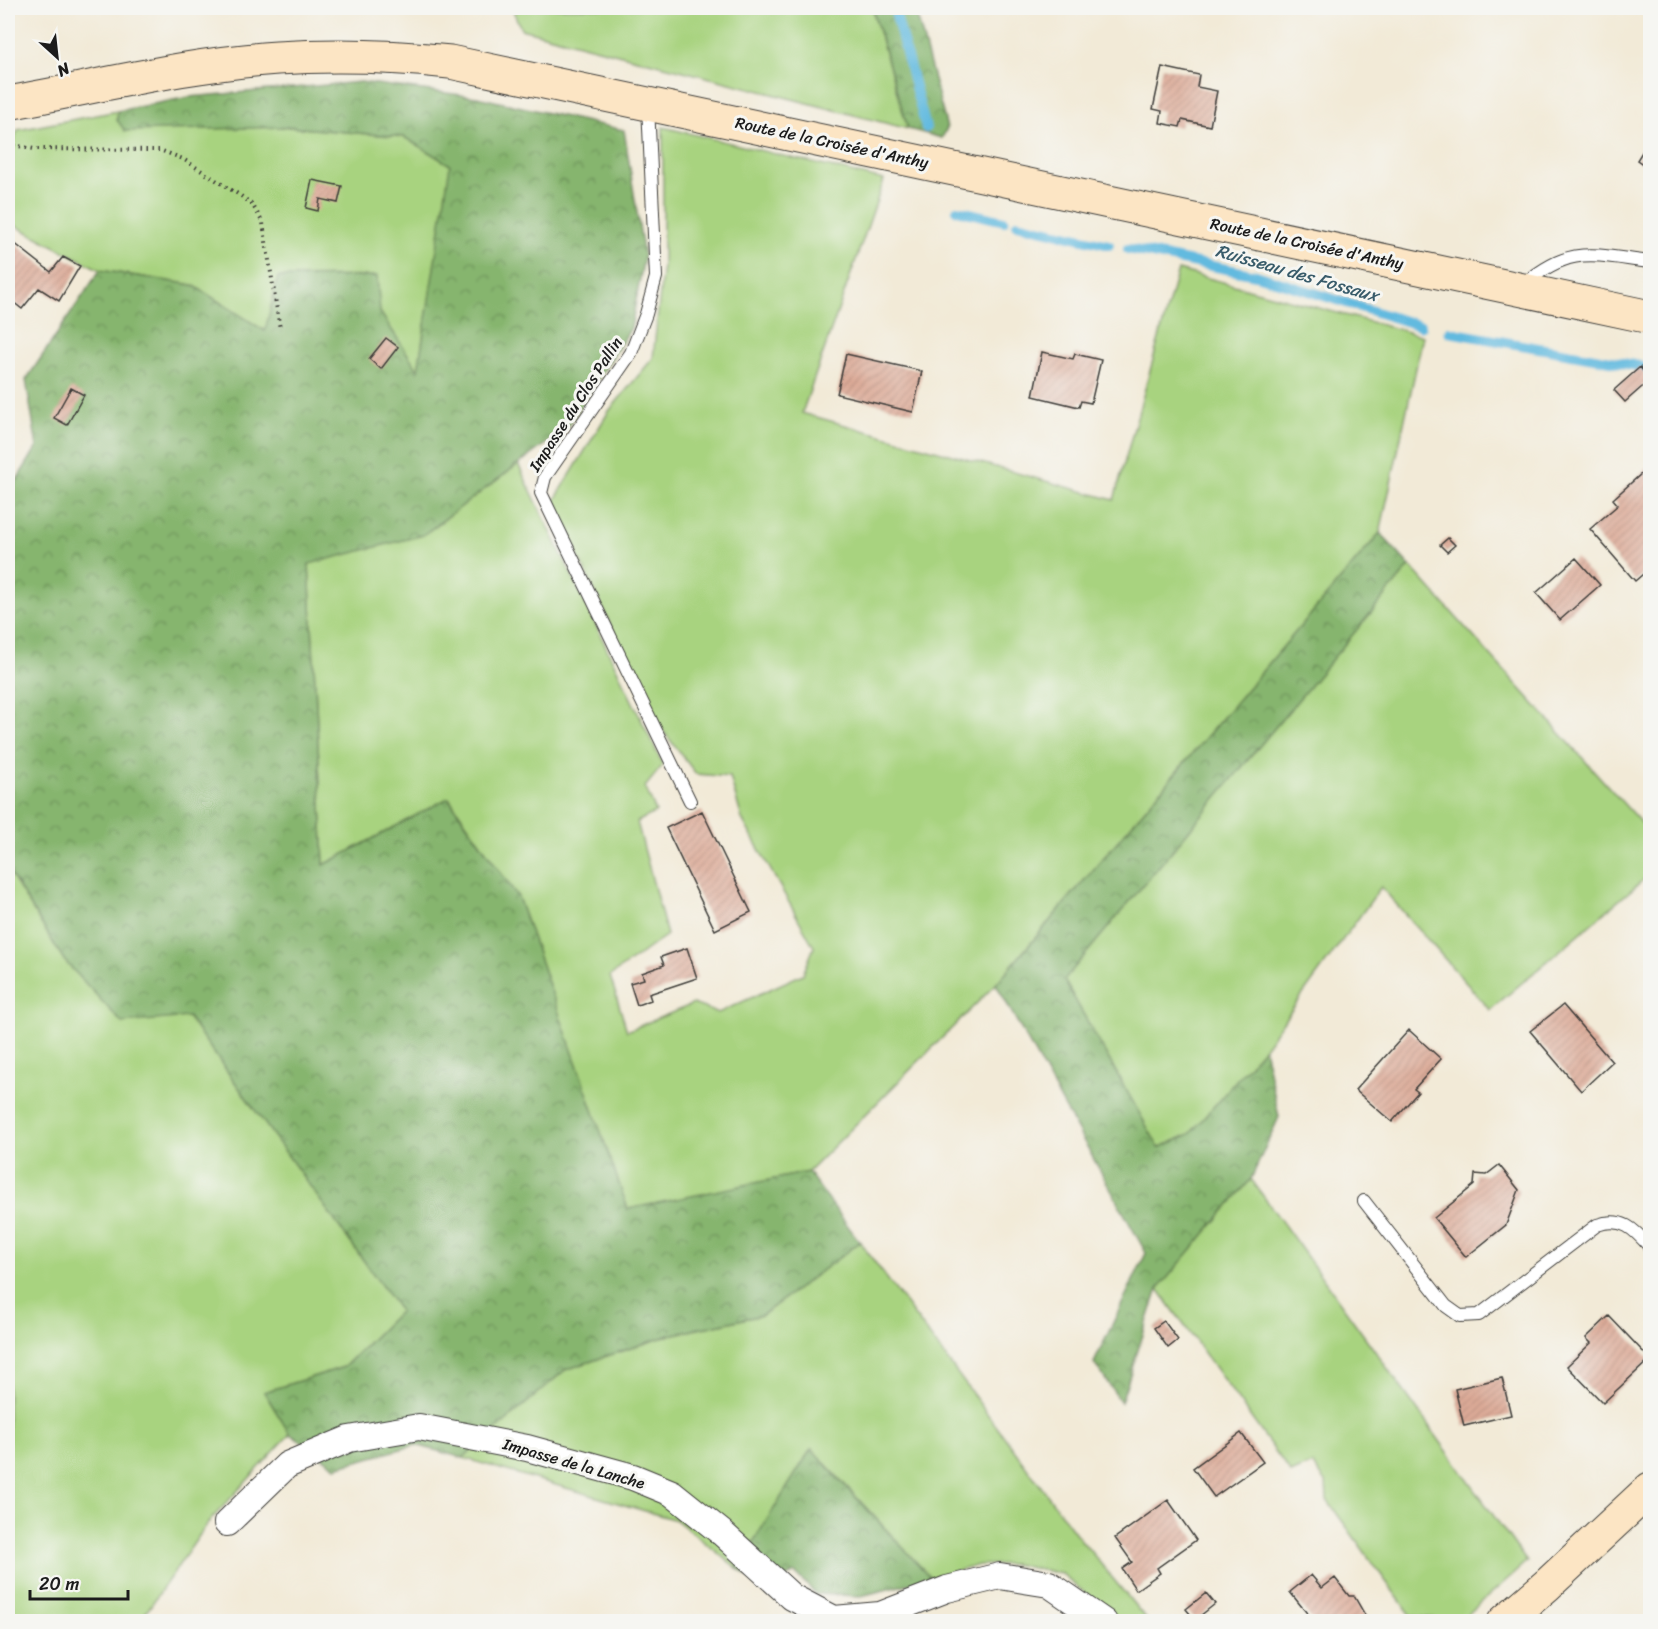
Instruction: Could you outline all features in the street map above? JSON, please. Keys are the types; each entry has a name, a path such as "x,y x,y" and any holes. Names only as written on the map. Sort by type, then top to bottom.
{"street":[{"name":"Route de la Croisée d'Anthy","path":"8,103 240,62 345,55 450,62 647,102 1650,317"},
{"name":"Impasse de la Lanche","path":"227,1523 287,1465 349,1439 418,1427 527,1448 633,1477 672,1493 722,1533 792,1597 834,1619 880,1615 947,1589 1000,1576 1049,1584 1104,1622"},
{"path":"1504,1622 1650,1489"}],"lane":[{"name":"Impasse du Clos Pallin","path":"647,102 651,131 656,277 649,304 631,353 545,477 541,493 690,801"},
{"path":"1518,289 1545,266 1571,256 1584,254 1650,262"},
{"path":"1364,1201 1446,1306 1460,1316 1479,1314 1597,1225 1608,1221 1627,1224 1650,1247"}],"path":[{"path":"8,144 34,149 159,150 183,159 241,196 252,204 263,223 280,329"}],"green space":[{"path":"512,8 872,8 908,129 521,29"},
{"path":"872,8 915,8 947,128 942,138 908,129"},
{"path":"361,82 477,97 624,130 644,257 631,328 567,428 423,535 309,564 324,865 448,798 518,897 628,1209 808,1172 860,1242 762,1315 670,1335 565,1370 463,1458 416,1445 336,1467 290,1434 264,1392 344,1367 400,1311 188,1017 122,1023 64,960 8,870 8,494 37,447 26,380 100,270 193,285 265,331 278,277 377,276 380,312 418,370 450,165 404,137 289,127 125,131 117,120 118,111 189,97"},
{"path":"118,111 117,120 289,127 404,137 451,165 418,371 380,312 265,332 193,285 100,270 8,222 8,152 18,130"},
{"path":"663,127 884,180 802,413 1114,500 1178,270 1423,336 1380,533 996,984 808,1172 628,1210 518,897 449,798 324,865 309,563 423,535 518,464 663,765 645,787 656,812 637,822 667,935 610,976 627,1031 693,1004 718,1013 803,974 814,947 742,819 730,777 696,774 657,723 553,503 609,411 653,358 663,265"},
{"path":"1380,533 1410,566 1064,980 1159,1148 1190,1134 1264,1048 1279,1117 1251,1179 1158,1289 1121,1402 1094,1363 1146,1253 996,984"},
{"path":"1410,566 1650,833 1650,874 1490,1010 1381,887 1264,1048 1190,1134 1159,1148 1064,980"},
{"path":"8,870 64,960 188,1017 400,1311 344,1367 264,1392 290,1434 208,1523 140,1621 8,1621"},
{"path":"1251,1179 1527,1562 1460,1621 1411,1616 1327,1500 1326,1482 1312,1464 1291,1473 1158,1289"},
{"path":"860,1242 1077,1535 1147,1620 1115,1618 1062,1574 1013,1564 979,1565 931,1578 812,1449 737,1568 676,1520 463,1458 565,1370 670,1335 762,1315"},
{"path":"811,1449 931,1578 861,1596 816,1594 795,1573 763,1588 737,1568"}],"building":[{"path":"1162,67 1199,75 1197,87 1217,91 1210,126 1182,120 1180,127 1160,123 1162,111 1153,109"},
{"path":"1650,139 1650,169 1637,160"},
{"path":"312,180 342,186 338,203 320,199 318,211 306,208"},
{"path":"9,239 51,272 63,257 80,266 59,301 39,288 22,309 8,298"},
{"path":"386,338 398,347 381,369 369,359"},
{"path":"1042,352 1073,359 1075,354 1101,360 1091,403 1081,401 1079,407 1033,396"},
{"path":"846,354 922,371 913,412 837,394"},
{"path":"1640,367 1650,380 1625,402 1614,390"},
{"path":"71,388 84,395 67,425 54,418"},
{"path":"1650,466 1650,568 1635,581 1590,529 1618,505 1613,499"},
{"path":"1448,538 1455,545 1447,552 1440,545"},
{"path":"1576,558 1600,585 1560,620 1536,593"},
{"path":"702,811 751,912 715,930 666,828"},
{"path":"687,948 697,978 649,994 651,1000 637,1005 630,983 644,979 642,973 664,965 661,957"},
{"path":"1563,1005 1612,1062 1581,1091 1530,1031"},
{"path":"1409,1030 1441,1059 1414,1089 1418,1092 1392,1122 1355,1090"},
{"path":"1499,1165 1519,1190 1506,1225 1466,1257 1434,1218 1474,1185 1475,1174 1486,1175"},
{"path":"1609,1316 1650,1359 1603,1403 1567,1366 1591,1343 1586,1338"},
{"path":"1164,1321 1178,1340 1168,1348 1154,1328"},
{"path":"1502,1378 1511,1415 1464,1426 1455,1389"},
{"path":"1241,1433 1263,1462 1214,1497 1193,1468"},
{"path":"1168,1500 1196,1540 1157,1568 1160,1573 1136,1590 1122,1569 1132,1562 1115,1538"},
{"path":"1311,1575 1322,1588 1335,1578 1349,1596 1354,1596 1369,1622 1314,1622 1290,1592"},
{"path":"1206,1593 1215,1604 1195,1620 1186,1609"}],"waterway":[{"name":"Ruisseau des Fossaux","path":"894,8 926,128"},
{"name":"Ruisseau des Fossaux","path":"957,210 1004,221"},
{"name":"Ruisseau des Fossaux","path":"1017,224 1109,245"},
{"name":"Ruisseau des Fossaux","path":"1128,249 1256,275 1421,326"},
{"name":"Ruisseau des Fossaux","path":"1449,332 1650,368"}]}
